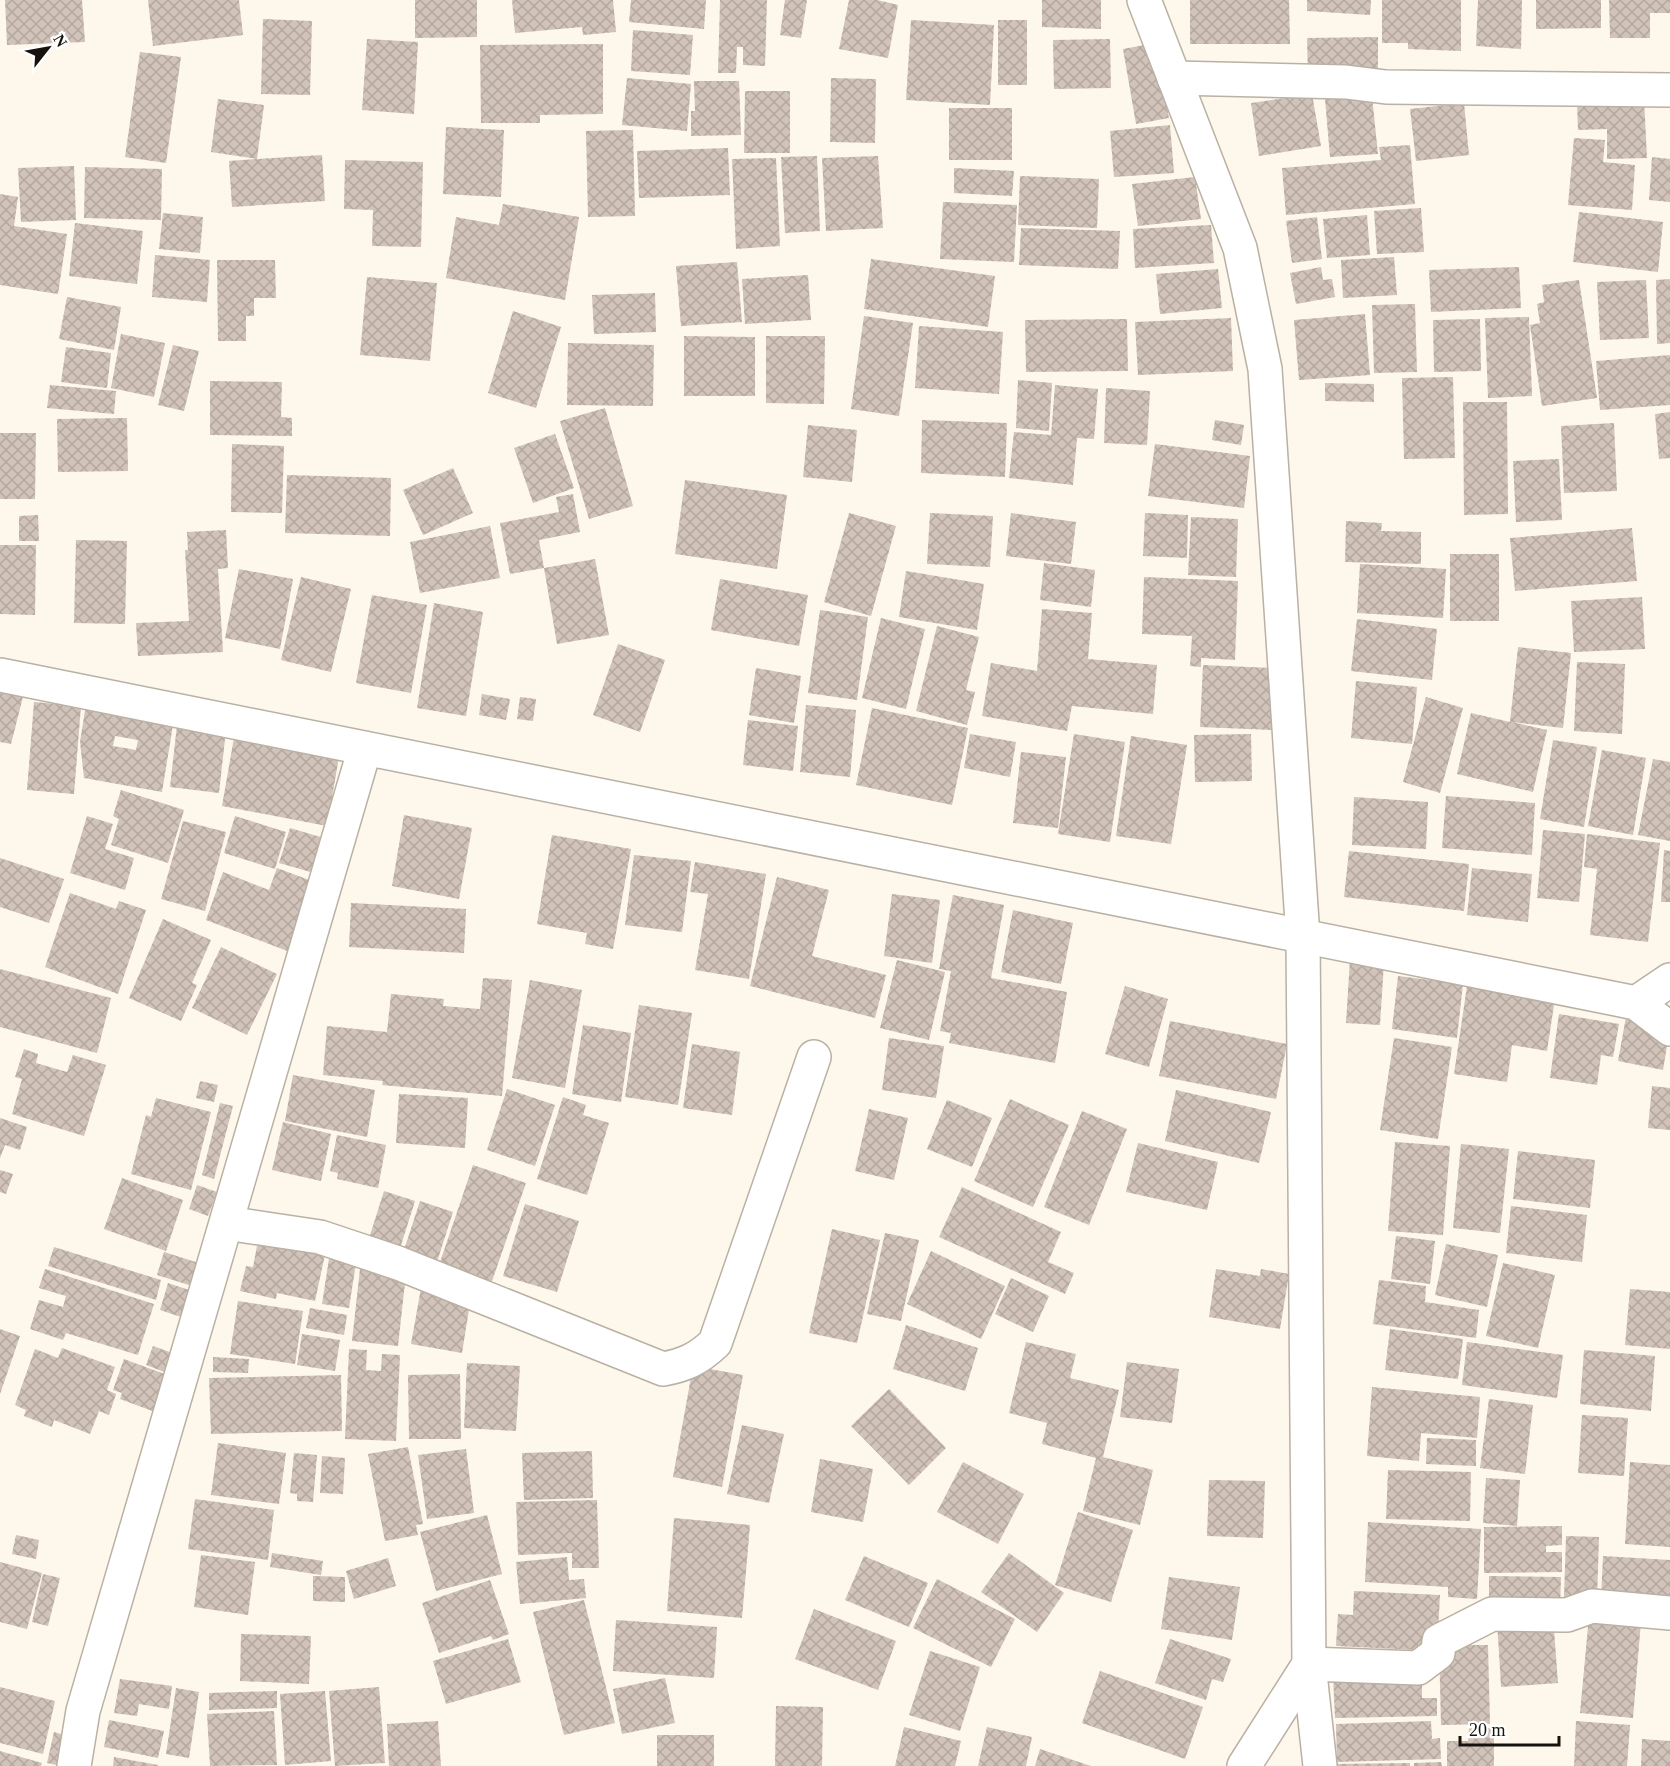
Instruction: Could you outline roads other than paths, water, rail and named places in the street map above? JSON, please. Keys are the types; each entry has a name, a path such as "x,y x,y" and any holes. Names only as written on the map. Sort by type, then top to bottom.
{"street":[{"path":"1144,0 1240,248 1265,369 1304,937 1309,1664 1320,1766"},
{"path":"1174,78 1346,82 1386,87 1670,90"},
{"path":"0,675 1636,1003 1670,1029"},
{"path":"74,1766 83,1711 365,748"},
{"path":"1636,1003 1670,980"},
{"path":"226,1223 320,1237 398,1263 663,1369 682,1365 698,1359 715,1343 814,1057"},
{"path":"1309,1664 1418,1668 1438,1653 1439,1641 1492,1614 1567,1615 1592,1606 1670,1613"},
{"path":"1244,1766 1309,1664"}]}
